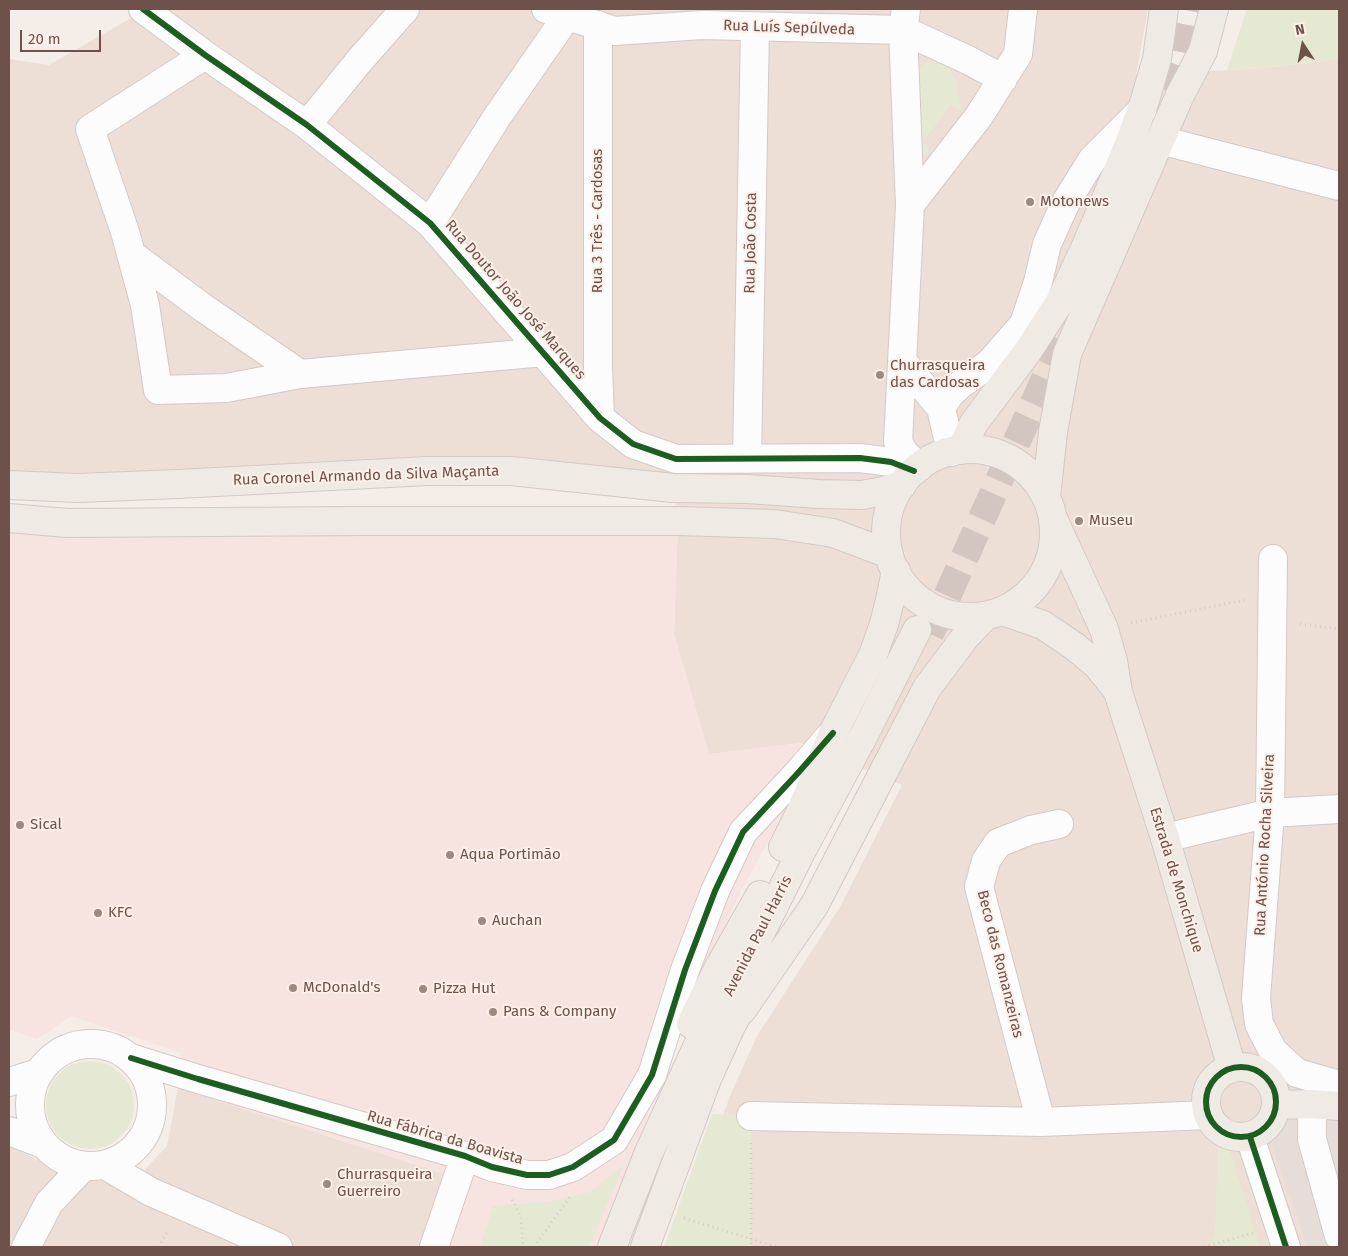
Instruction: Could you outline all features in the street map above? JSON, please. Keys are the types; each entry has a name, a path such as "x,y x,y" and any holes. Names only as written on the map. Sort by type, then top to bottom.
{"main road":[{"path":"956,451 974,423 1028,351 1061,300 1093,229 1142,110 1157,59 1164,9"},
{"path":"731,1026 814,906 927,688 966,636 994,613 1021,601 1041,578 1048,565 1053,551 1055,536 1050,509 1053,432 1067,354 1180,95 1203,51 1214,9"},
{"path":"649,1152 686,1035 718,969 756,902 794,826 833,733 873,655 884,624 892,563 887,536 888,518 893,501 911,475 942,454 956,451 987,451 1011,460 1032,476 1050,509 1104,629 1113,661 1118,692"},
{"name":"Rua Coronel Armando da Silva Maçanta","path":"9,484 87,488 427,471 511,470 673,488 748,489 862,495 883,491 911,475"},
{"path":"9,518 67,523 678,521 774,524 833,533 892,563 905,586 933,608 967,617 994,613 1044,625 1097,665 1118,692"},
{"name":"Avenida Paul Harris","path":"612,1247 649,1152 698,1045 743,968 801,852 865,733 923,632 774,946 731,1026 707,1079 645,1247"},
{"name":"Estrada de Monchique","path":"1118,692 1165,838 1232,1068"},
{"path":"1243,1066 1254,1069 1272,1083 1277,1105 1274,1116 1260,1132 1250,1137 1239,1138 1230,1136 1213,1124 1208,1115 1206,1098 1212,1082 1221,1073 1243,1066"},
{"path":"1277,1105 1312,1104 1339,1106"}],"street":[{"name":"Rua Doutor João José Marques","path":"143,9 205,55 306,125 430,223 600,418 633,444 676,459 860,458 891,462 911,475"},
{"path":"306,125 404,9"},
{"path":"910,205 979,116 1018,54 1023,9"},
{"name":"Rua Luís Sepúlveda","path":"430,223 497,117 557,12 615,31 702,25 755,27 905,19 968,60 1002,79"},
{"path":"905,19 910,205 898,442 904,453 911,475"},
{"name":"Rua 3 Três - Cardosas","path":"598,25 598,368 600,418"},
{"name":"Rua João Costa","path":"748,459 755,27"},
{"path":"205,55 90,129 132,255 145,305 158,390 226,388 300,374 544,352"},
{"path":"941,408 950,394 989,364 1024,324 1038,282 1047,244 1066,202 1092,160 1142,110"},
{"path":"1160,140 1339,186"},
{"path":"132,255 202,307 300,374"},
{"path":"903,362 941,408 956,451"},
{"name":"Rua António Rocha Silveira","path":"1273,559 1270,813 1256,998 1259,1024 1273,1051 1297,1074 1339,1085"},
{"name":"Rua Fábrica da Boavista","path":"131,1058 207,1082 466,1156 492,1168 527,1175 549,1174 573,1167 614,1140 652,1075 685,970 715,891 743,832 833,733"},
{"path":"1165,838 1270,813 1339,809"},
{"name":"Beco das Romanzeiras","path":"1041,1122 978,887 986,860 998,843 1032,830 1060,824"},
{"path":"26,1247 49,1203 94,1167 121,1159 135,1149 145,1135 151,1120 153,1102 150,1085 142,1070 131,1058 109,1046 89,1043 69,1047 51,1057 38,1073 31,1090 29,1109 33,1127 48,1148 49,1203"},
{"path":"9,1082 38,1073"},
{"path":"1312,1104 1312,1139 1339,1236"},
{"path":"751,1116 1041,1122 1208,1115"},
{"path":"9,1131 278,1247"},
{"path":"1250,1137 1286,1247"},
{"path":"434,1247 466,1156"}],"path":[{"path":"1104,629 1273,607 1339,629"},
{"path":"751,1116 751,1247"},
{"path":"492,1168 521,1216 523,1247"},
{"path":"675,1215 777,1247"},
{"path":"1204,1247 1255,1232 1257,1240"}],"shaded area":[{"path":"147,9 1148,9 1136,75 1265,68 1339,59 1339,1115 1270,1136 1307,1247 677,1247 707,1156 733,1089 757,1036 840,907 902,785 801,743 709,754 674,634 678,521 673,488 573,477 9,485 9,59 49,65"},
{"path":"9,518 678,521 674,634 709,754 801,743 790,801 741,891 676,1032 637,1147 597,1247 425,1247 450,1176 178,1088 181,1053 71,1016 37,1039 9,1029"},
{"path":"178,1088 451,1176 425,1247 9,1247 9,1146 46,1164 127,1189 167,1146"},
{"path":"1295,1113 1339,1115 1339,1247 1307,1247 1269,1136"}],"green space":[{"path":"1247,9 1339,9 1339,59 1265,68 1227,70"},
{"path":"935,61 949,68 957,83 961,111 951,105 923,142 932,152 924,156 916,151 916,72 923,64"},
{"path":"90,1061 107,1065 121,1074 130,1088 134,1105 130,1122 121,1136 107,1145 90,1149 73,1145 59,1136 50,1122 46,1105 50,1088 59,1074 73,1065"},
{"path":"712,1114 751,1116 751,1247 664,1247"},
{"path":"1218,1137 1227,1142 1260,1247 1209,1247 1215,1233"},
{"path":"623,1166 589,1247 480,1247 493,1206 546,1202 590,1192"}],"tunnel":[{"path":"1173,93 1183,65 1194,9"},
{"path":"930,634 1067,330"}],"cycle path":[{"path":"143,9 205,55 307,125 430,223 600,418 633,444 676,459 860,458 891,462 914,471"},
{"path":"131,1058 465,1156 492,1167 527,1175 549,1175 573,1167 614,1140 652,1075 685,970 715,891 743,832 833,733"},
{"path":"1248,1067 1261,1073 1270,1082 1274,1088 1276,1102 1274,1116 1266,1127 1255,1135 1234,1137 1227,1135 1216,1127 1208,1116 1206,1095 1208,1088 1216,1077 1227,1069 1248,1067"},
{"path":"1250,1137 1286,1247"}],"place":[{"name":"Motonews","path":"1030,202"},
{"name":"Churrasqueira das Cardosas","path":"880,375"},
{"name":"Museu","path":"1079,521"},
{"name":"Sical","path":"20,825"},
{"name":"Aqua Portimão","path":"450,855"},
{"name":"KFC","path":"98,913"},
{"name":"Auchan","path":"482,921"},
{"name":"McDonald's","path":"293,988"},
{"name":"Pizza Hut","path":"423,989"},
{"name":"Pans & Company","path":"493,1012"},
{"name":"Churrasqueira Guerreiro","path":"327,1184"}]}
